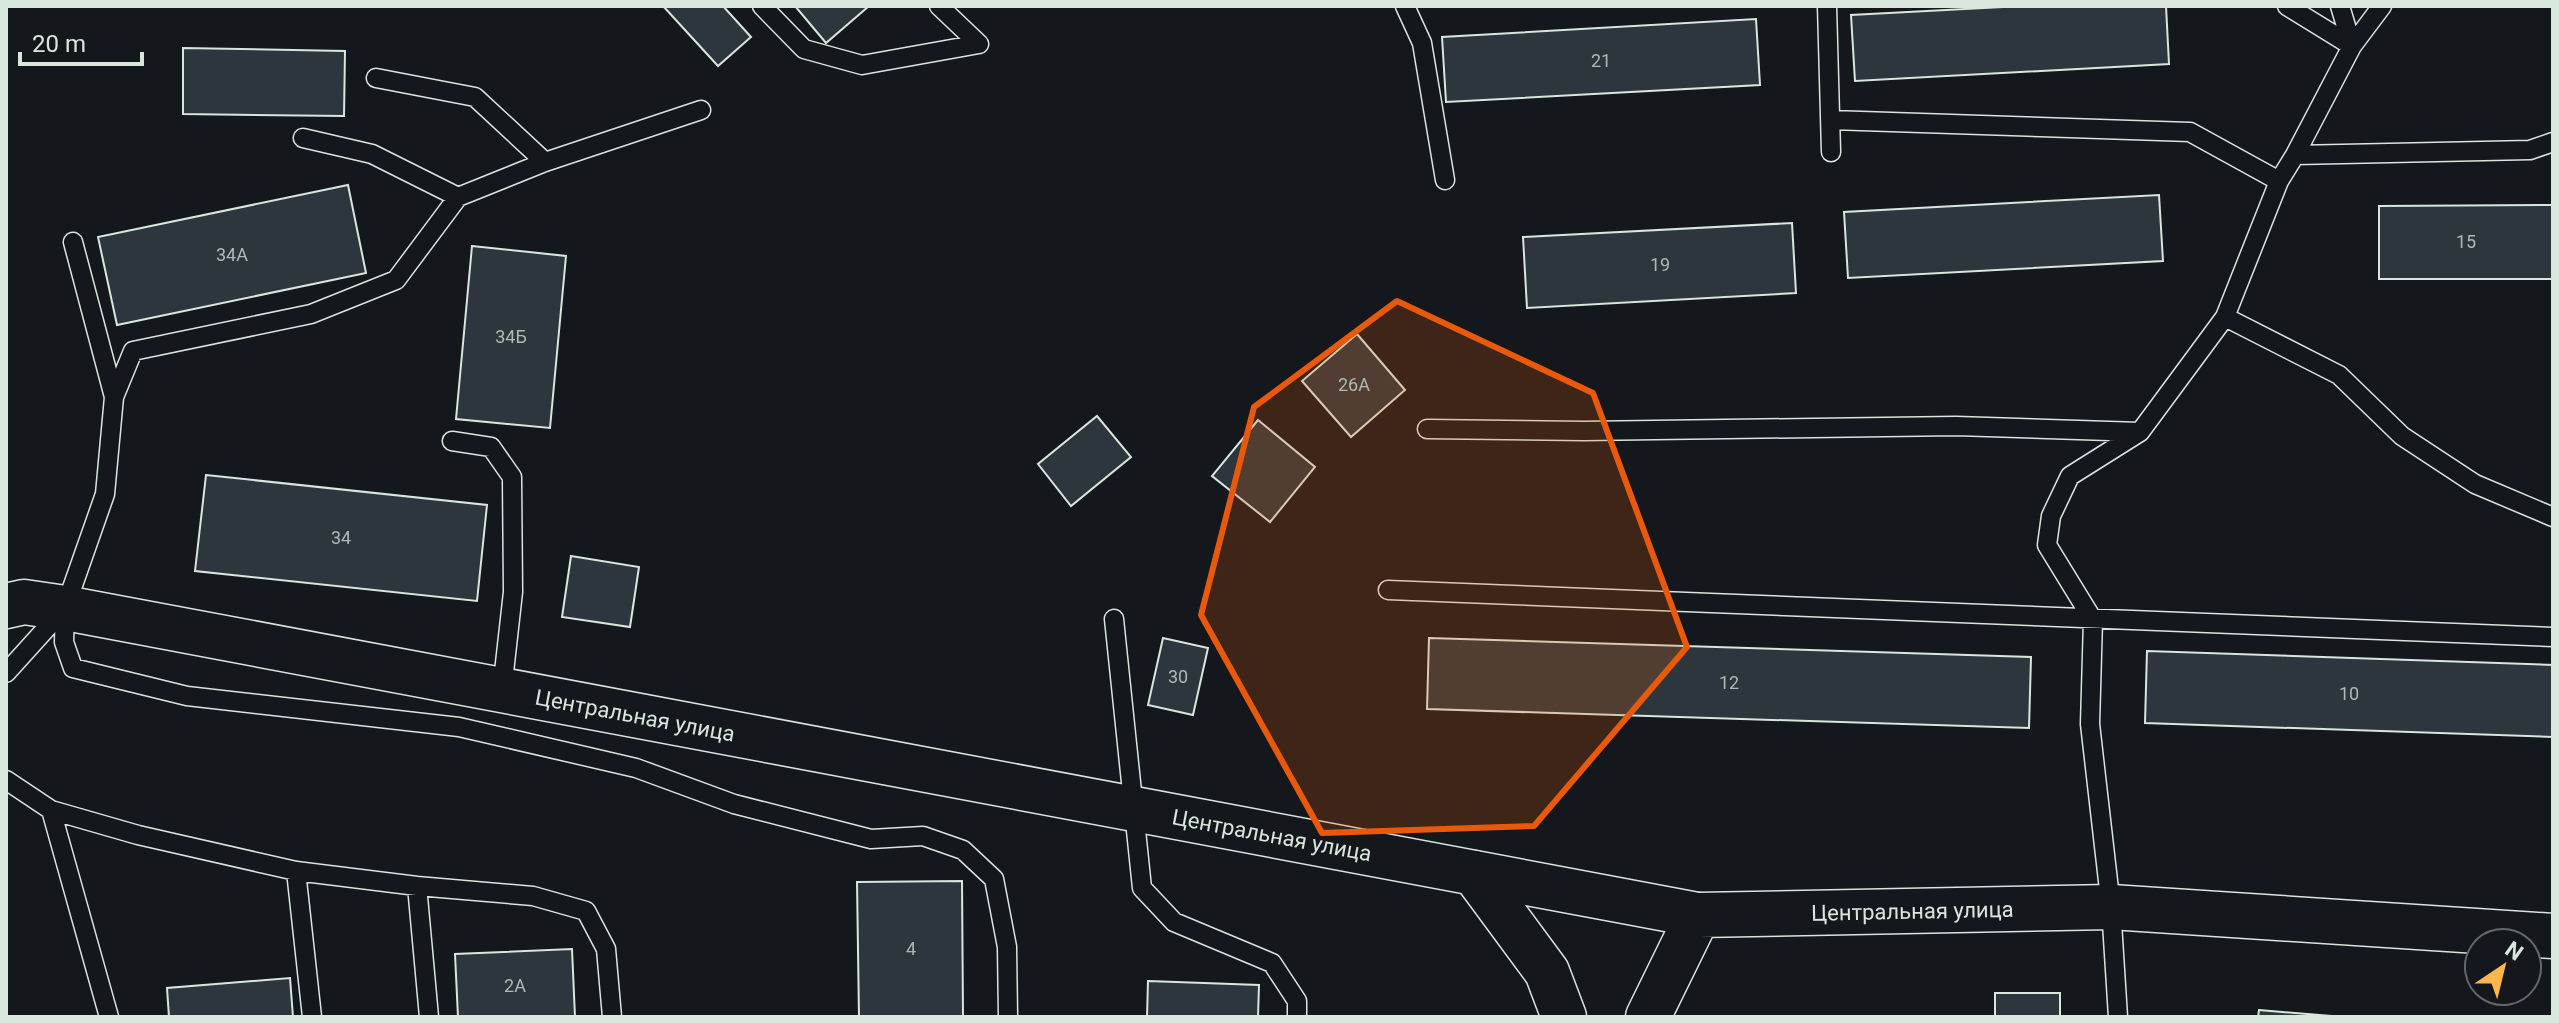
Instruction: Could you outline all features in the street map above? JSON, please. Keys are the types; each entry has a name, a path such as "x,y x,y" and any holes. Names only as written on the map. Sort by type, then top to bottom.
{"street":[{"name":"Центральная улица","path":"6,606 24,602 65,608 1698,915 2111,907 2553,936"},
{"path":"1474,873 1547,972 1564,1017"},
{"path":"1648,1017 1698,915"}],"lane":[{"path":"762,6 804,49 862,65 979,44 939,6"},
{"path":"1405,6 1422,43 1445,180"},
{"path":"1827,6 1831,152"},
{"path":"2287,6 2352,46"},
{"path":"2340,6 2352,46"},
{"path":"2118,1017 2111,907 2090,724 2093,620 2047,545 2051,516 2070,476 2140,432 2225,317 2279,181 2352,46 2382,6"},
{"path":"376,78 475,97 545,162"},
{"path":"701,110 545,162 458,197 396,280 311,314 133,351 114,397 105,494 65,608 64,642 73,668 187,696 459,727 636,768 734,804 871,839 923,836 963,850 994,879 1007,947 1008,1017"},
{"path":"1831,120 2190,132 2279,181"},
{"path":"303,138 372,154 458,197"},
{"path":"2295,155 2530,150 2553,142"},
{"path":"73,242 114,397"},
{"path":"2225,317 2339,375 2402,436 2475,484 2553,517"},
{"path":"1427,429 1584,431 1956,426 2140,432"},
{"path":"452,441 491,447 512,477 513,592 502,691"},
{"path":"1388,590 2553,637"},
{"path":"6,673 65,608"},
{"path":"1114,619 1142,888 1174,922 1272,963 1297,1001 1297,1017"},
{"path":"6,780 51,810 138,835 296,871 533,896 586,911 606,949 612,1017"},
{"path":"51,810 109,1017"},
{"path":"296,871 312,1017"},
{"path":"417,886 429,1017"}],"highlighted area":[{"path":"1397,301 1593,393 1687,647 1534,826 1322,833 1201,615 1254,407"}],"building":[{"path":"663,6 723,6 751,37 718,66"},
{"path":"795,6 869,6 826,43"},
{"path":"2022,6 2166,6 2169,64 1855,81 1851,15"},
{"path":"1756,19 1760,85 1446,102 1442,37"},
{"path":"183,48 345,51 344,116 183,114"},
{"path":"348,185 366,273 117,325 98,237"},
{"path":"2159,195 2163,261 1848,278 1844,212"},
{"path":"2553,205 2553,279 2379,279 2379,206"},
{"path":"1792,223 1796,293 1527,308 1523,237"},
{"path":"472,246 566,256 550,428 456,419"},
{"path":"1357,334 1405,390 1351,437 1302,381"},
{"path":"1097,416 1131,457 1071,506 1038,464"},
{"path":"1258,420 1315,467 1270,522 1212,476"},
{"path":"206,475 487,505 477,601 195,571"},
{"path":"571,556 639,567 630,627 562,617"},
{"path":"1163,638 1208,648 1193,715 1148,705"},
{"path":"1429,638 2031,657 2029,728 1427,709"},
{"path":"2147,651 2553,665 2553,737 2145,723"},
{"path":"962,881 963,1017 859,1017 857,882"},
{"path":"572,949 575,1017 458,1017 455,954"},
{"path":"290,978 293,1017 169,1017 167,988"},
{"path":"1148,981 1259,985 1258,1017 1147,1017"},
{"path":"1995,993 2060,993 2060,1017 1995,1017"},
{"path":"2259,1010 2344,1017 2258,1017"}]}
